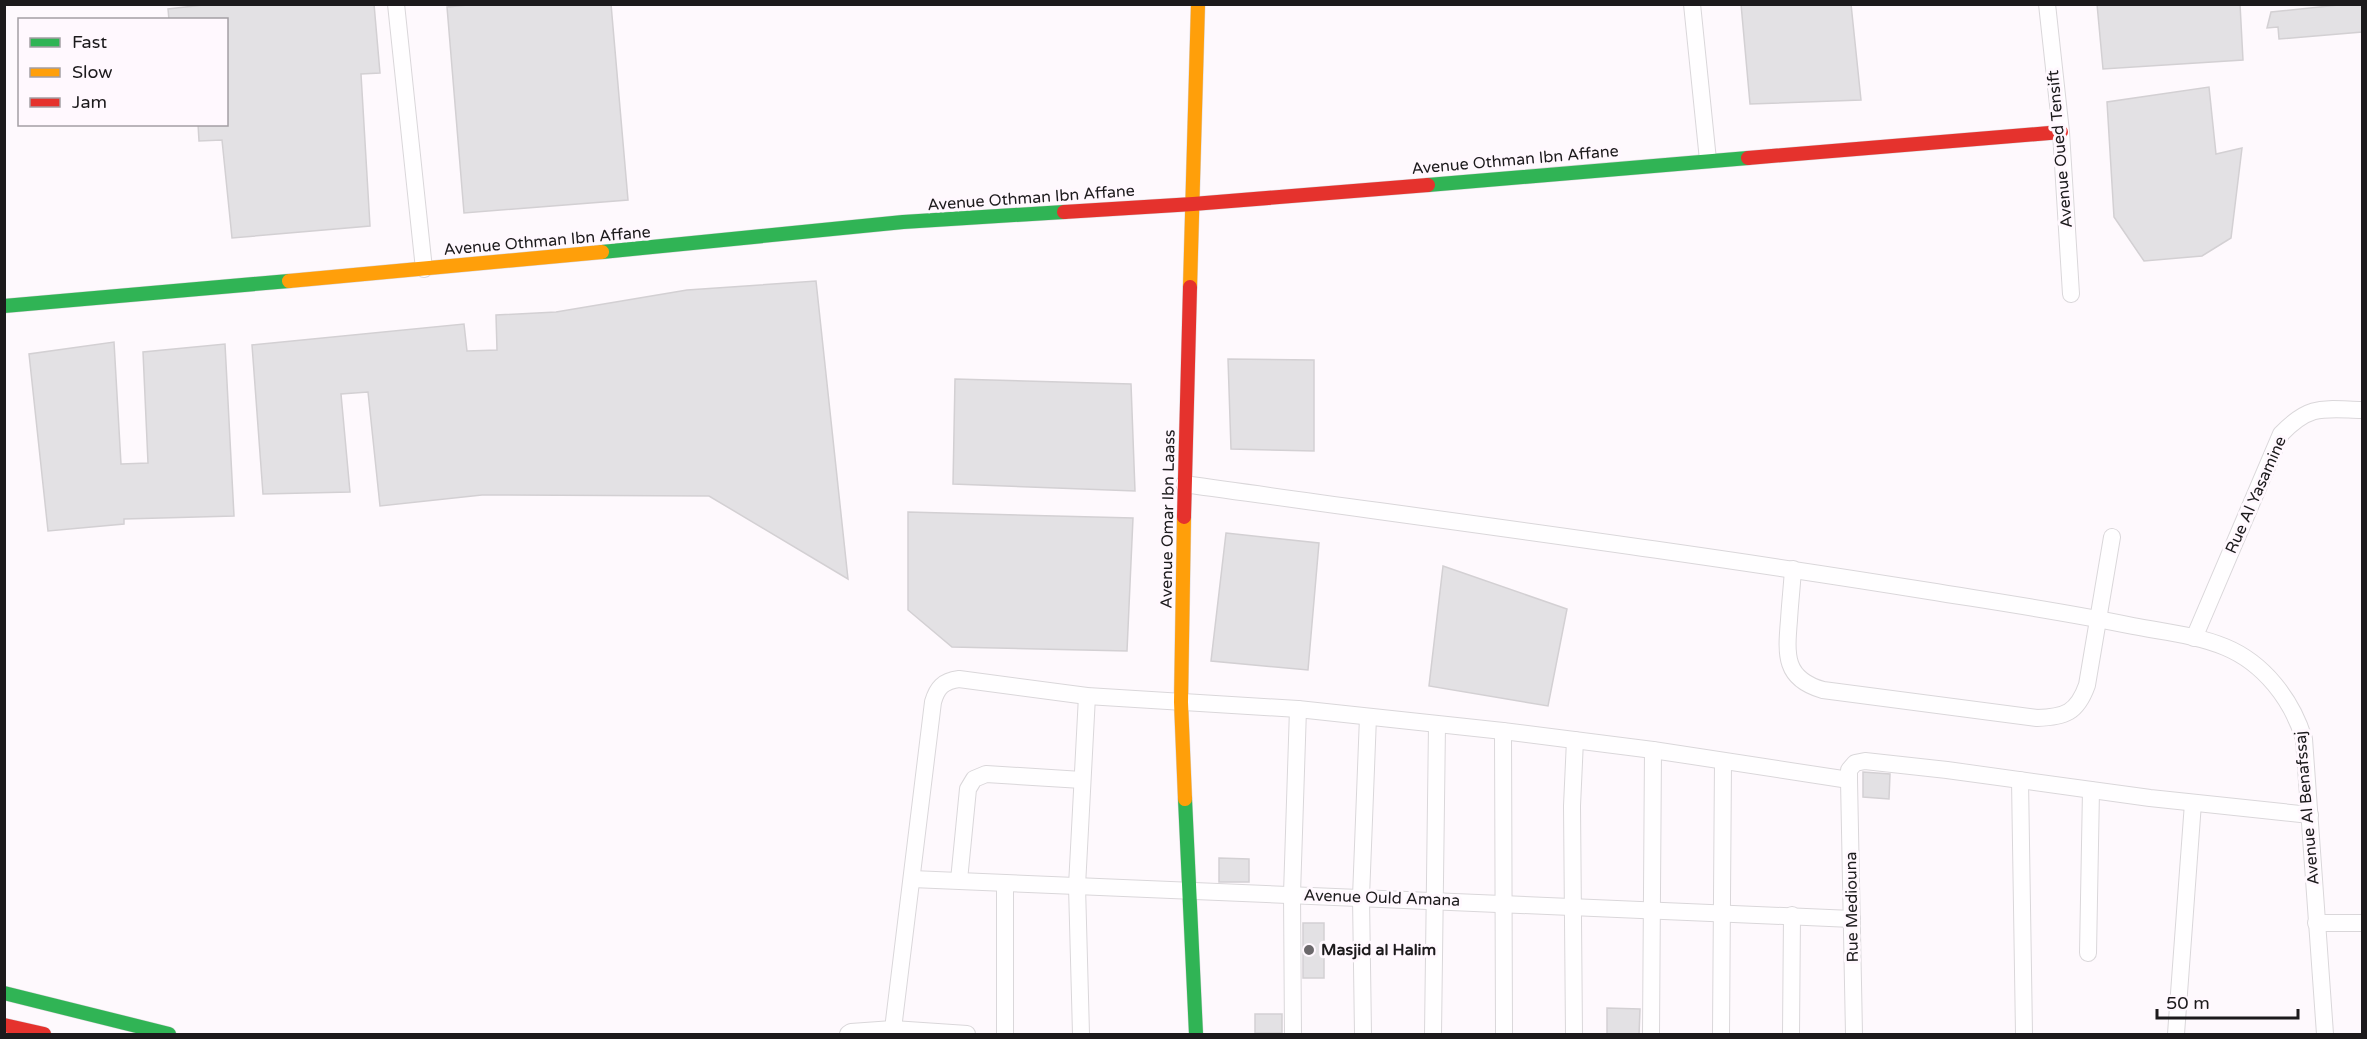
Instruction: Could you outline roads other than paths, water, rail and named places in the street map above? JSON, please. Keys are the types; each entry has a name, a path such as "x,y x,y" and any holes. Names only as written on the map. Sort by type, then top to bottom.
{"street":[{"path":"396,4 424,269"},
{"name":"Avenue Omar Ibn Laass","path":"1196,1035 1181,702 1184,484 1198,4"},
{"path":"1692,4 1708,160"},
{"name":"Avenue Oued Tensift","path":"2047,4 2061,132 2071,294"},
{"name":"Avenue Othman Ibn Affane","path":"4,306 424,269 903,222 1193,204 2061,132"},
{"name":"Rue Al Yasamine","path":"2194,638 2281,434 2300,416 2312,411 2362,410"},
{"name":"Avenue Al Benafssaj","path":"1184,484 1793,569 2099,619 2194,638 2226,648 2250,661 2269,678 2298,720 2304,739 2325,1035"},
{"path":"1793,569 1788,660 1797,677 1813,687 2037,718 2064,715 2074,710 2082,699 2087,685 2112,537"},
{"path":"893,1029 933,702 936,691 943,684 959,679 1087,696 1298,709 1503,731 1653,750 1849,780 1852,766 1865,761 2310,816"},
{"path":"1081,1035 1077,886 1087,696"},
{"path":"1293,1035 1292,894 1298,709"},
{"path":"1363,1035 1361,897 1368,717"},
{"path":"1433,1035 1437,725"},
{"path":"1503,731 1504,1035"},
{"path":"1574,1035 1572,906 1575,740"},
{"path":"1651,1035 1653,750"},
{"path":"1720,1035 1723,761"},
{"path":"959,880 968,789 974,779 986,774 1082,780"},
{"name":"Rue Mediouna","path":"1849,780 1854,1035"},
{"path":"2020,780 2024,1035"},
{"path":"2088,953 2091,790"},
{"path":"2176,1035 2193,803"},
{"name":"Avenue Ould Amana","path":"912,879 1852,919"},
{"path":"1005,884 1005,1035"},
{"path":"1791,1035 1792,915"},
{"path":"2316,922 2362,922"},
{"path":"4,993 169,1035"},
{"path":"4,1025 44,1035"},
{"path":"850,1034 893,1029 967,1035"}],"place":[{"name":"Masjid al Halim","path":"1309,950"}]}
